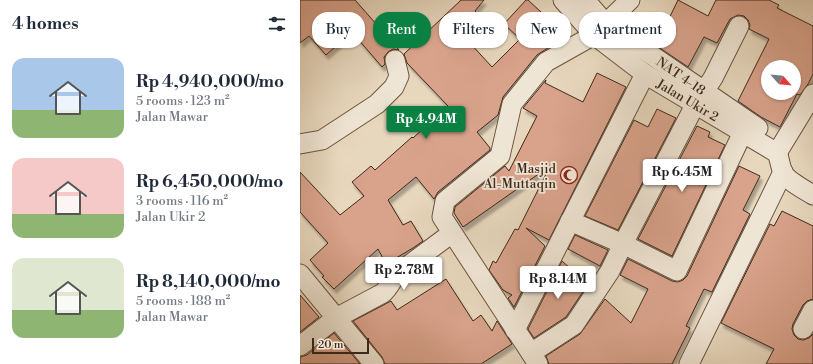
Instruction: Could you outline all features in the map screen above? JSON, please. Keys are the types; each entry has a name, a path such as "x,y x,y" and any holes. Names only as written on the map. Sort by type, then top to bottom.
{"street":[{"name":"Jalan Ukir 2","path":"563,0 579,13"},
{"name":"NAT 4-18","path":"585,0 591,12"},
{"path":"618,12 630,0"},
{"path":"579,42 546,62 512,104 500,156 446,201 442,217 534,358 574,325 610,271 700,98 713,78 739,26"},
{"name":"Jalan Ukir 2","path":"618,48 645,74 700,98 743,132 780,149"},
{"name":"NAT 4-18","path":"626,48 700,98 780,149"},
{"path":"300,144 322,140 377,104 394,87 399,76 395,60"},
{"path":"515,330 645,74"},
{"path":"689,364 783,172 780,149 813,94"},
{"path":"570,221 623,244 677,271 743,132"},
{"path":"783,172 795,183 813,195"},
{"path":"300,346 336,318 383,292 398,274 452,233"},
{"path":"300,274 374,364"},
{"path":"802,330 813,310"}],"building":[{"path":"300,0 355,0 373,20 373,48 397,48 399,50 393,49 388,52 384,57 385,64 382,67 365,47 365,12 312,12 312,39 309,36 300,43"},
{"path":"461,0 484,0 475,11 476,12 448,12"},
{"path":"526,0 528,0 541,12 516,12 516,35 508,28 508,20"},
{"path":"678,0 708,16 716,0 769,0 779,5 777,8 813,26 813,74 801,94 801,60 761,60 761,100 794,100 780,127 761,117 738,101 769,39 749,29 750,25 744,16 738,15 730,19 717,43 704,37 688,67 660,48 676,48 676,12 672,12"},
{"path":"439,21 439,48 474,48 492,67 516,43 516,48 548,48 537,55 503,97 498,115 477,132 490,150 438,192 434,199 416,177 388,200 403,225 411,221 423,241 386,264 378,249 334,289 322,277 324,276 310,260 328,243 300,212 300,172 340,215 364,196 352,182 371,166 375,170 448,106 407,63 404,54 410,48 431,48 431,28"},
{"path":"320,48 334,48 326,55"},
{"path":"597,73 626,87 549,240 526,228 545,246 514,307 508,298 512,295 503,290 489,270 493,261 496,263 515,229 518,230 550,166 463,227 454,213 455,207 505,166 509,171 537,116 523,108 546,80 545,83 583,102"},
{"path":"657,109 676,118 618,230 585,216 634,120 648,127"},
{"path":"697,126 710,132 708,137 725,145 672,256 638,239"},
{"path":"739,166 760,176 743,210 750,214 712,292 704,289 686,326 690,328 672,364 549,364 546,356 580,334 605,299 631,323 648,289 620,275 628,259 672,281 678,282 687,276"},
{"path":"782,211 813,226 813,299 807,301 803,305 792,329 794,335 798,339 803,340 809,338 813,334 813,364 766,364 774,349 721,323 770,224 774,226"},
{"path":"575,235 608,250 600,266 568,249"},
{"path":"562,261 588,284 566,317 534,338 528,329"},
{"path":"446,279 473,321 481,315 492,331 497,321 512,344 481,364 385,364 382,357 353,321 391,301 397,310"},
{"path":"300,295 319,317 300,332"},
{"path":"334,333 360,364 300,364 300,357 307,355"}],"place":[{"name":"Masjid Al-Muttaqin","path":"569,175"}]}
